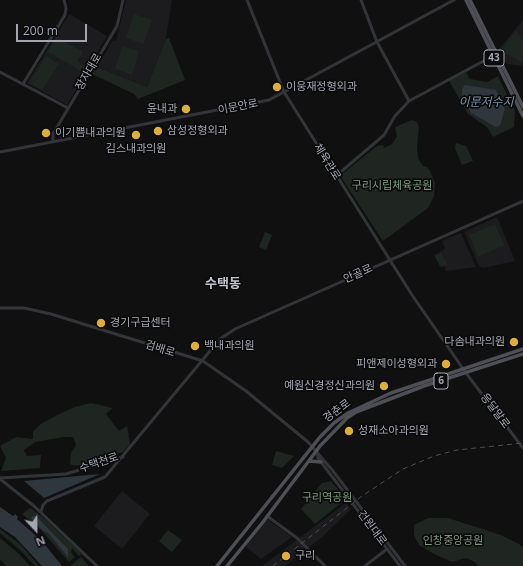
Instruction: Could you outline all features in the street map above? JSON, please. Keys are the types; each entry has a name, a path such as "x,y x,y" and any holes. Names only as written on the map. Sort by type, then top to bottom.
{"main road":[{"name":"43","path":"466,0 523,116"},
{"name":"43","path":"470,0 523,107"},
{"name":"경춘로","path":"227,566 337,427 356,412 523,349"},
{"name":"경춘로","path":"217,566 268,501 334,423 358,407 391,393 523,354"},
{"path":"309,461 321,462"}],"street":[{"path":"22,84 65,15 66,8 64,0"},
{"name":"장자대로","path":"53,142 53,134 117,26 123,0"},
{"name":"체육관로","path":"247,0 284,92 389,260 465,371"},
{"path":"361,0 377,42 409,101"},
{"name":"이문안로","path":"0,152 259,104 454,0"},
{"path":"336,176 384,134 395,116 409,101 493,56"},
{"path":"0,72 68,108"},
{"name":"안골로","path":"203,361 220,339 235,329 523,201"},
{"name":"검배로","path":"0,308 24,308 51,314 203,361 251,395 317,452"},
{"name":"수택천로","path":"0,479 66,474 112,459 123,457 203,361"},
{"name":"응달말로","path":"465,371 523,448"},
{"name":"건원대로","path":"317,452 321,462 400,566"},
{"name":"건원대로","path":"317,452 378,528 405,566"},
{"path":"34,506 105,477 123,457"},
{"path":"112,459 116,464"},
{"path":"0,479 41,512 97,566"},
{"path":"41,512 43,505 48,501"},
{"path":"266,516 303,543 326,566"},
{"path":"365,566 387,549"}],"shaded area":[{"path":"126,0 172,0 166,39 147,87 97,67 113,40 116,41"},
{"path":"69,14 107,36 67,105 27,83"},
{"path":"523,20 523,66 507,64 499,49"},
{"path":"497,217 515,261 483,268 479,266 464,232"},
{"path":"461,233 476,267 446,271 444,266 440,267 434,255 445,249 442,241"},
{"path":"122,491 150,514 122,549 94,526"},
{"path":"346,503 351,509 321,538 285,566 262,566"},
{"path":"267,519 292,537 261,559 245,546"}],"green space":[{"path":"134,14 152,20 143,44 126,38"},
{"path":"516,30 523,42 523,62 506,54 503,48"},
{"path":"57,37 83,52 77,61 86,66 83,72 48,52"},
{"path":"169,38 185,80 138,99 134,94 92,74 97,67 147,87 166,39"},
{"path":"122,46 139,51 132,75 115,69"},
{"path":"46,56 59,64 42,90 29,83"},
{"path":"466,72 470,79 487,82 498,76 515,111 514,127 493,137 487,127 468,114 449,81"},
{"name":"구리시립체육공원","path":"412,120 417,122 419,127 417,147 418,158 423,166 427,167 430,171 435,183 434,196 428,208 383,241 341,177 342,174 377,146 383,145 384,148 392,144 397,136 395,127"},
{"path":"456,143 466,146 473,161 462,165 455,148"},
{"path":"495,224 504,245 478,257 469,235"},
{"path":"265,232 272,235 266,250 259,247"},
{"path":"441,253 447,264 441,267 435,256"},
{"path":"91,403 113,408 106,414 119,431 127,426 130,444 123,452 82,466 70,465 71,453 76,445 73,437 63,437 35,442 24,450 27,456 41,455 40,468 1,471 6,458 0,446 16,437 33,439 33,432 41,424 75,407"},
{"path":"276,451 294,456 282,468 272,465"},
{"name":"구리역공원","path":"331,481 346,499 315,524 301,509 322,483"},
{"path":"30,508 45,519 95,566 81,554 79,556 72,548 71,552 75,557 69,562 41,530 22,514"},
{"name":"인창중앙공원","path":"428,518 448,518 501,535 519,544 523,547 523,566 478,566 475,562 466,558 452,562 434,554 419,545 414,535 414,525"},
{"path":"0,529 21,545 39,566 35,566 21,551 0,533"},
{"path":"168,530 182,540 172,552 159,541"},
{"path":"0,538 17,552 30,566 6,566 0,559"},
{"path":"81,557 89,566 71,565"}],"water":[{"name":"이문저수지","path":"465,85 496,90 505,108 499,126 496,127 471,113 462,95 462,89"},
{"path":"100,474 44,498 24,481"},
{"path":"0,507 13,516 15,514 18,517 17,519 43,542 62,566 42,566 15,537 0,527"},
{"path":"34,516 38,518 68,549 68,557 49,534 42,530 33,520 31,517"}],"railway":[{"path":"273,566 362,496 403,469 434,456 457,450 523,443"}],"place":[{"name":"이웅재정형외과","path":"277,87"},
{"name":"윤내과","path":"186,109"},
{"name":"삼성정형외과","path":"158,131"},
{"name":"이기쁨내과의원","path":"46,133"},
{"name":"김스내과의원","path":"136,135"},
{"name":"경기구급센터","path":"101,323"},
{"name":"다솜내과의원","path":"514,342"},
{"name":"백내과의원","path":"195,346"},
{"name":"피앤제이성형외과","path":"446,364"},
{"name":"예원신경정신과의원","path":"384,386"},
{"name":"성재소아과의원","path":"349,431"},
{"name":"구리","path":"286,556"}],"district":[{"name":"수택동","path":"223,284"}]}
